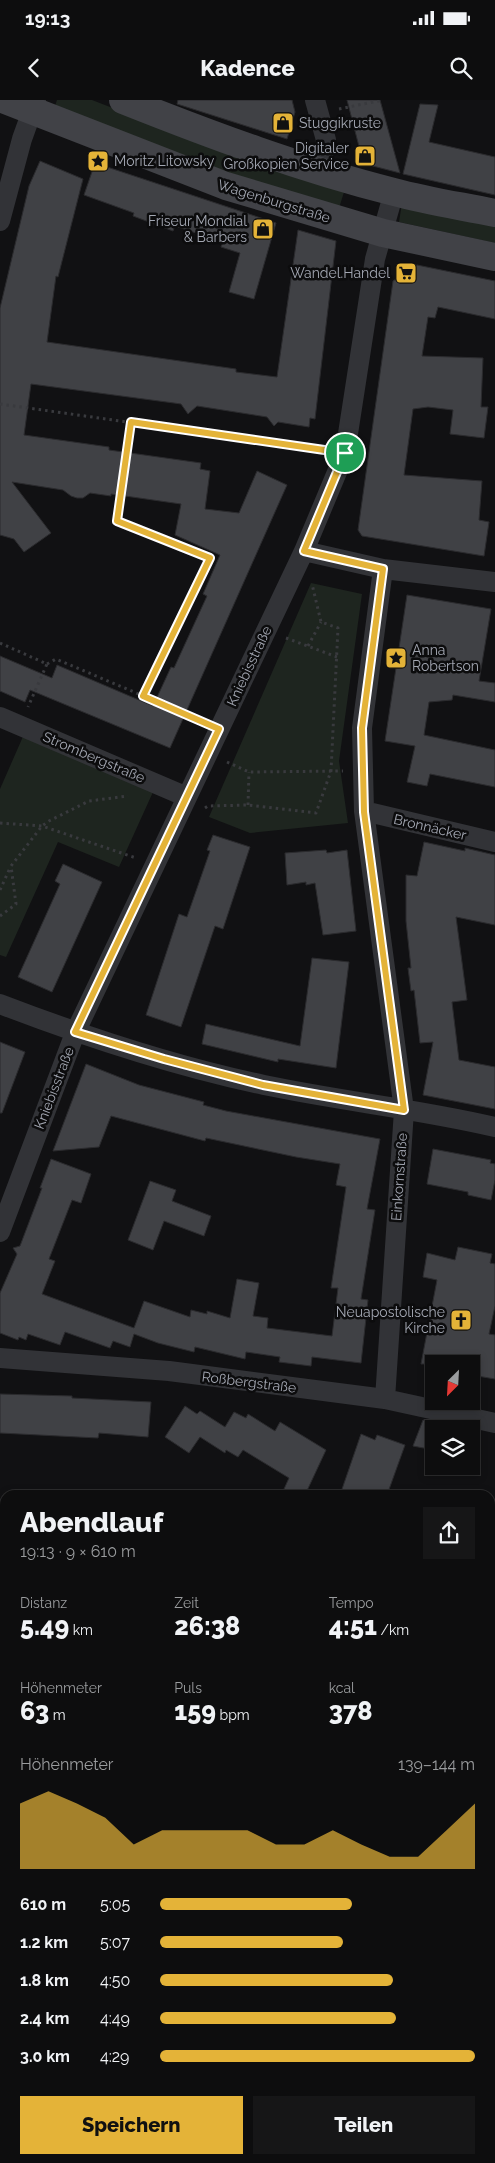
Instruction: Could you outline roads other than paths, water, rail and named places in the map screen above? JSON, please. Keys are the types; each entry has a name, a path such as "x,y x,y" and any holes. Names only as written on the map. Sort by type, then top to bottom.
{"main road":[{"name":"Wagenburgstraße","path":"5,100 33,106 226,186 383,233 495,257"},
{"path":"123,100 210,134 320,170 394,192 495,213"}],"street":[{"path":"0,221 33,106"},
{"path":"317,107 326,140 320,170"},
{"name":"Kniebisstraße","path":"0,1232 75,1032 304,551 345,453 375,259 394,192"},
{"path":"304,551 383,569 495,582"},
{"name":"Einkornstraße","path":"383,569 362,728 364,812 404,1110 385,1399"},
{"name":"Strombergstraße","path":"0,717 158,784 185,801"},
{"name":"Bronnäcker","path":"364,812 495,842"},
{"path":"0,1004 75,1032 164,1059 263,1085 495,1127"},
{"name":"Roßbergstraße","path":"0,1358 169,1371 385,1399 495,1423"}],"place":[{"name":"Stuggikruste","path":"283,123"},
{"name":"Digitaler Großkopien Service","path":"365,156"},
{"name":"Moritz Litowsky","path":"98,161"},
{"name":"Friseur Mondial & Barbers","path":"263,229"},
{"name":"Wandel.Handel","path":"406,273"},
{"name":"Anna Robertson","path":"396,658"},
{"name":"Neuapostolische Kirche","path":"461,1320"}]}
